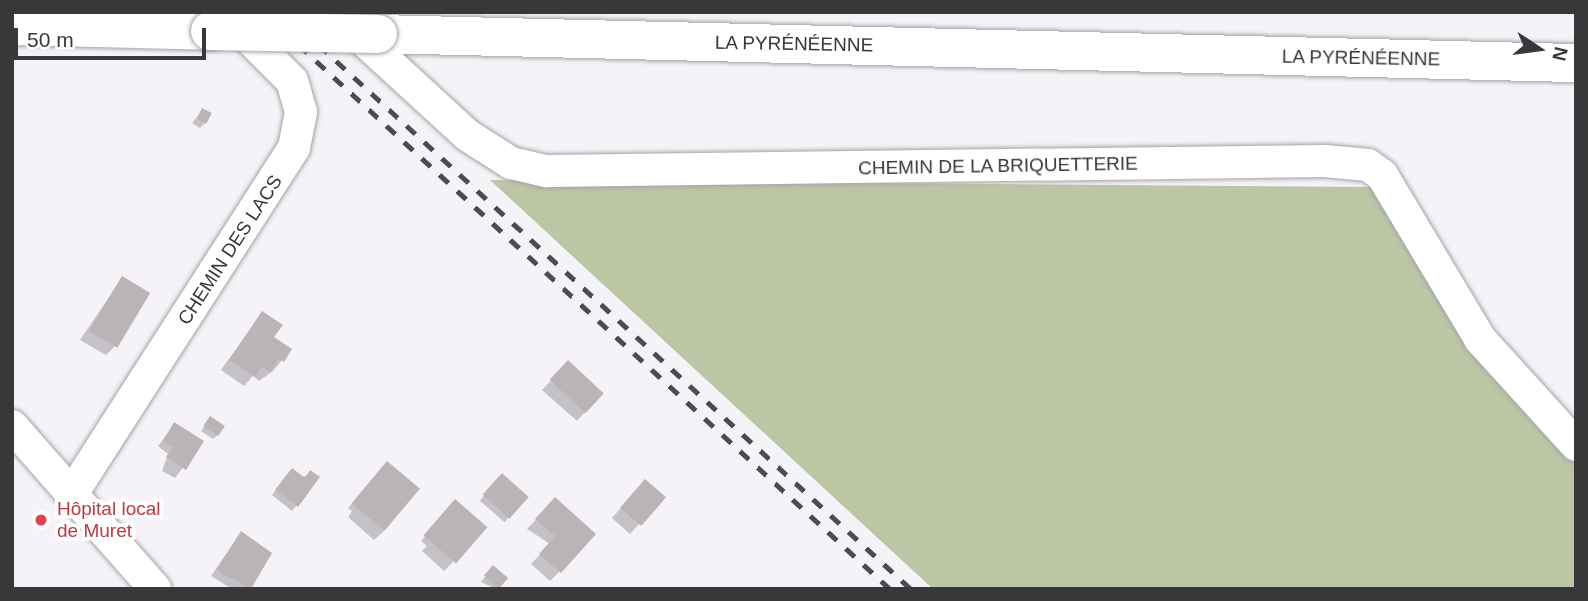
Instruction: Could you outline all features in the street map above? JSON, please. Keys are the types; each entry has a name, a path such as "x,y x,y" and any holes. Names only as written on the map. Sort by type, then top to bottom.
{"highway":[{"name":"LA PYRÉNÉENNE","path":"12,26 216,21 378,34 1576,63"}],"street":[{"name":"CHEMIN DE LA BRIQUETTERIE","path":"332,12 467,135 510,163 547,171 1325,160 1368,165 1387,182 1480,339 1576,445"},
{"name":"CHEMIN DES LACS","path":"73,492 294,148 301,112 292,81 216,21"},
{"path":"12,426 73,492 155,589"}],"green space":[{"path":"490,180 1374,187 1576,455 1576,589 933,589"}],"building":[{"path":"202,108 212,113 206,124 197,119"},
{"path":"122,276 150,293 117,348 89,331"},
{"path":"262,311 283,325 274,337 292,349 284,362 279,359 270,372 262,367 255,377 229,360"},
{"path":"568,360 604,393 585,413 550,380"},
{"path":"210,416 225,426 218,436 203,426"},
{"path":"174,422 204,441 186,470 166,457 173,447 163,441"},
{"path":"387,461 420,489 385,531 352,503"},
{"path":"292,468 305,478 310,470 320,477 298,507 275,490"},
{"path":"502,473 529,497 509,519 483,495"},
{"path":"645,479 666,497 641,526 620,508"},
{"path":"555,497 596,534 561,573 539,554 555,536 535,519"},
{"path":"455,499 487,527 456,563 424,535"},
{"path":"241,531 272,553 251,589 216,570"},
{"path":"493,565 508,578 499,589 484,576"}],"railway":[{"path":"263,12 890,589"},
{"path":"283,12 911,589"}],"place":[{"name":"Hôpital local de Muret","path":"41,520"}]}
